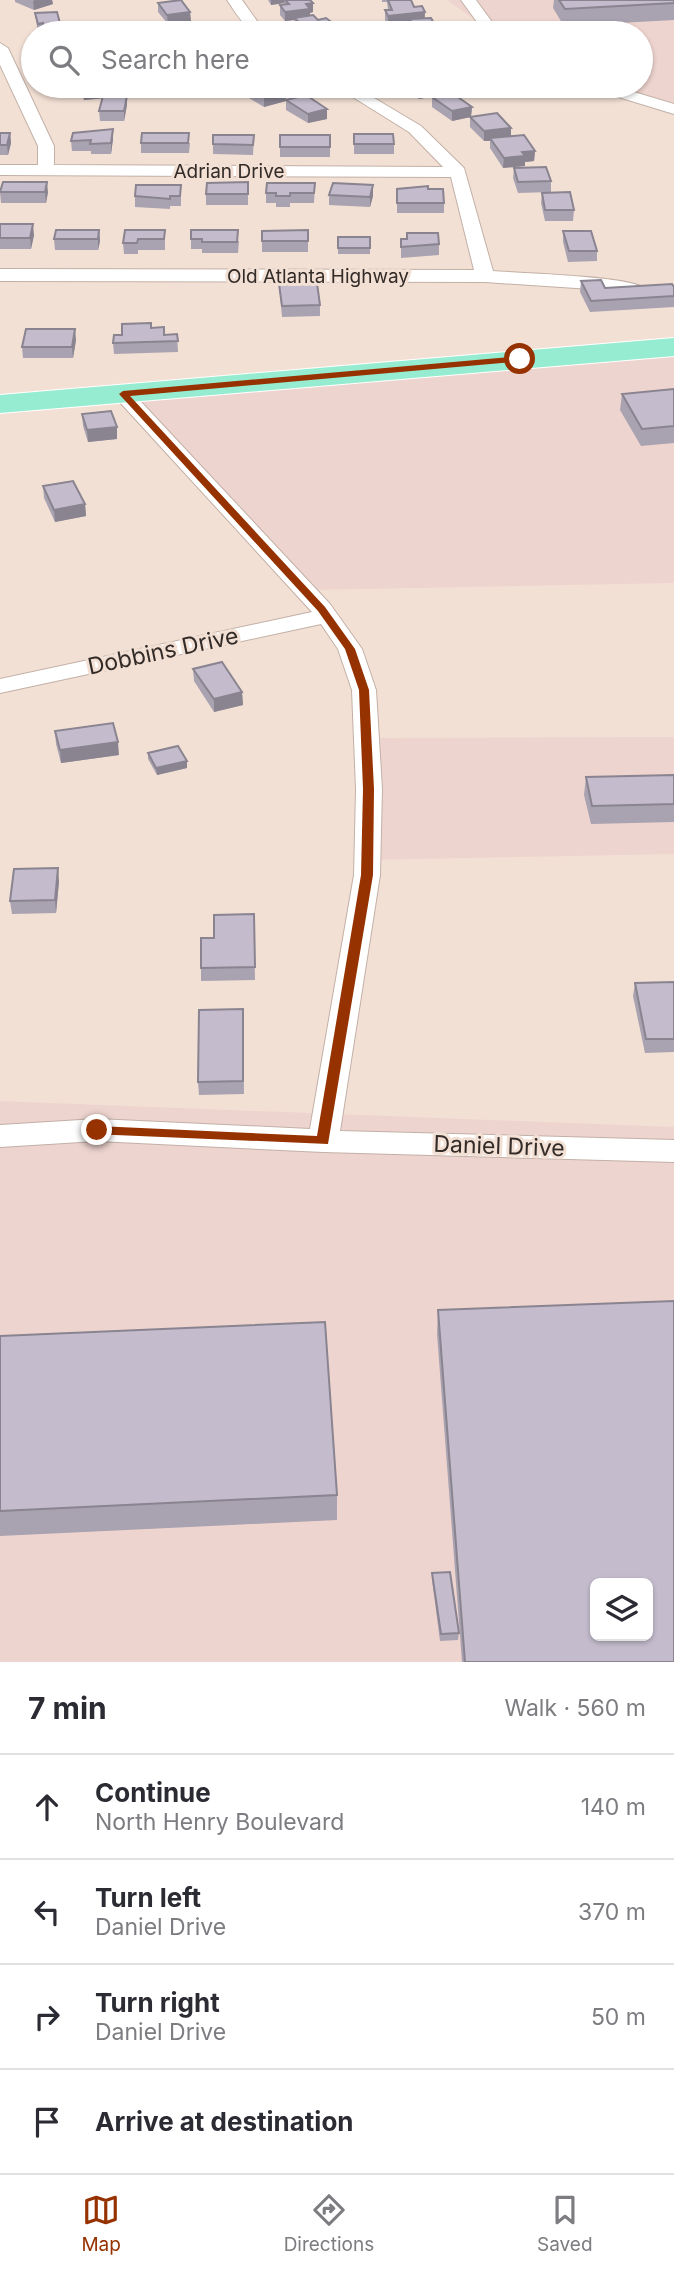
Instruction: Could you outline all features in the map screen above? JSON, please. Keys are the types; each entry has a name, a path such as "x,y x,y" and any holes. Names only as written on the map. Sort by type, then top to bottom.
{"main road":[{"path":"0,404 674,347"}],"street":[{"path":"234,0 250,21"},
{"path":"468,0 484,21"},
{"path":"1,51 21,93"},
{"path":"23,98 46,146 46,171"},
{"path":"362,98 415,129 457,172 485,276"},
{"path":"638,98 674,109"},
{"name":"Adrian Drive","path":"0,170 457,172"},
{"name":"Old Atlanta Highway","path":"0,275 485,276 591,283 636,289"},
{"path":"123,394 326,616 350,649 364,690 369,802 367,875 323,1141"},
{"name":"Dobbins Drive","path":"0,686 326,616"},
{"name":"Daniel Drive","path":"0,1136 97,1130 323,1141 674,1151"}],"shaded area":[{"path":"447,0 674,0 674,107 635,98 653,98 653,21 476,21"},
{"path":"674,346 674,583 310,590 124,387"},
{"path":"674,737 674,854 366,860 372,738"},
{"path":"0,1101 674,1127 674,1662 0,1662"}],"building":[{"path":"181,0 190,12 167,15 158,3"},
{"path":"285,0 310,0 313,3 306,4 310,9 285,12 280,5 289,4"},
{"path":"388,0 411,0 414,7 422,6 425,12 388,16 385,10 392,10"},
{"path":"559,0 674,0 674,3 565,9"},
{"path":"57,12 59,21 37,21 35,13"},
{"path":"313,15 318,20 326,18 330,21 298,21 294,18"},
{"path":"431,18 433,21 411,21 410,19"},
{"path":"102,98 127,98 124,111 99,111"},
{"path":"310,98 327,109 308,114 286,100"},
{"path":"433,98 459,98 472,107 452,111"},
{"path":"497,113 511,128 484,131 470,117"},
{"path":"113,129 111,143 71,141 73,133"},
{"path":"0,133 10,133 7,145 0,145"},
{"path":"142,133 189,133 188,143 141,143"},
{"path":"354,134 393,134 394,144 354,144"},
{"path":"213,135 254,135 253,145 213,144"},
{"path":"280,135 330,135 330,147 280,147"},
{"path":"524,135 535,151 522,152 525,156 504,158 490,138"},
{"path":"546,167 551,181 518,182 514,168"},
{"path":"3,182 47,182 45,192 0,192"},
{"path":"248,182 248,194 206,194 207,183"},
{"path":"267,183 315,183 314,193 276,196 276,193 266,193"},
{"path":"333,183 373,185 370,197 329,195"},
{"path":"136,185 181,185 180,196 170,196 170,199 135,196"},
{"path":"428,186 428,189 443,189 444,203 397,203 397,189"},
{"path":"570,192 574,210 545,210 542,193"},
{"path":"0,224 33,224 30,238 0,238"},
{"path":"56,230 99,230 98,239 54,239"},
{"path":"125,230 165,230 164,239 138,239 137,243 123,243"},
{"path":"191,230 238,230 237,242 202,242 202,239 191,239"},
{"path":"308,230 308,241 262,241 262,231"},
{"path":"563,231 591,231 597,251 569,251"},
{"path":"407,233 438,233 439,244 401,247 401,239 407,239"},
{"path":"338,237 370,237 370,248 338,248"},
{"path":"601,280 605,288 672,284 674,296 591,301 581,281"},
{"path":"317,283 320,305 282,306 279,284"},
{"path":"151,323 151,328 164,327 164,335 177,334 178,341 113,343 114,335 122,335 122,324"},
{"path":"26,329 75,329 72,347 22,347"},
{"path":"674,389 674,426 642,429 622,394"},
{"path":"111,411 117,427 87,430 82,414"},
{"path":"73,481 85,504 54,510 43,486"},
{"path":"222,662 242,692 214,699 193,669"},
{"path":"113,723 118,742 60,750 55,731"},
{"path":"178,746 187,761 156,768 148,753"},
{"path":"674,775 674,804 592,806 586,777"},
{"path":"58,868 55,900 10,901 14,869"},
{"path":"254,914 255,967 201,968 201,938 214,938 214,915"},
{"path":"674,982 674,1039 646,1039 635,983"},
{"path":"243,1009 243,1081 198,1082 199,1010"},
{"path":"674,1301 674,1662 465,1662 438,1310"},
{"path":"325,1322 337,1495 0,1511 0,1336"},
{"path":"450,1572 459,1633 441,1634 432,1573"}],"route":[{"path":"97,1130 323,1141 367,875 369,789 364,690 350,649 322,609 123,394 520,359"}]}
